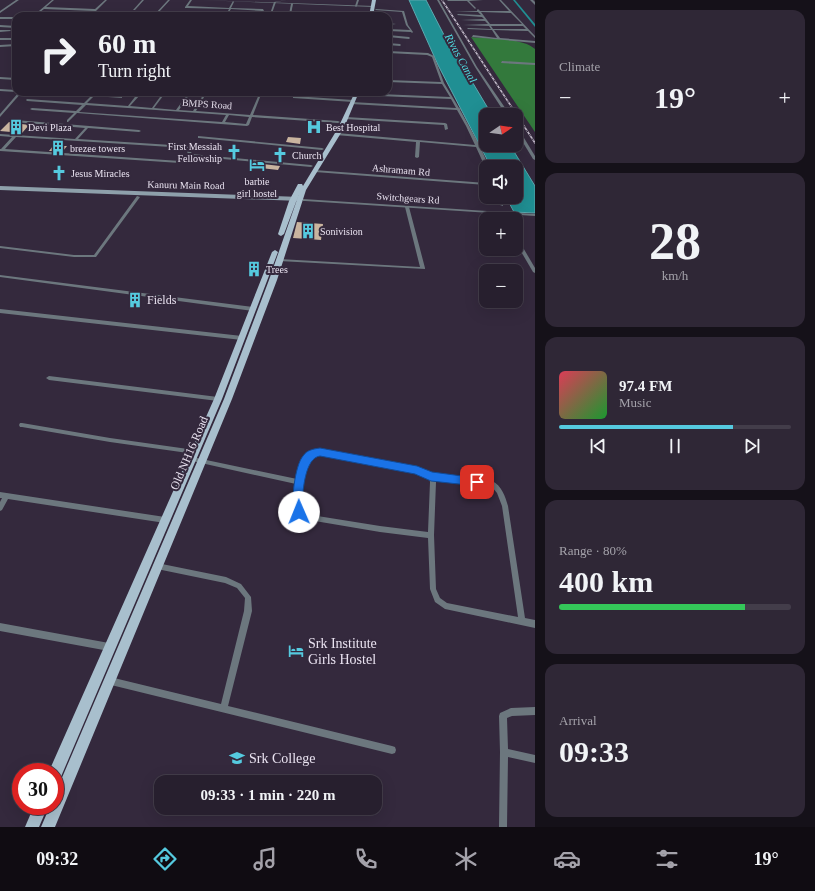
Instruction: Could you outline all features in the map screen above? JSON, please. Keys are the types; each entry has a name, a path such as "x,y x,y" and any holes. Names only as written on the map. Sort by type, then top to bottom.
{"main road":[{"path":"372,12 375,0"},
{"path":"374,8 374,12"},
{"name":"Old NH16 Road","path":"313,168 337,134 353,97"},
{"name":"Old NH16 Road","path":"60,763 218,399 298,200 322,149 342,120"},
{"name":"Kanuru Main Road","path":"0,188 5,190 138,197 298,200"},
{"name":"Kanuru Main Road","path":"5,190 298,200"},
{"name":"Old NH16 Road","path":"48,827 228,398 279,260 298,200"},
{"path":"32,827 37,815"}],"street":[{"path":"0,12 18,0"},
{"path":"38,12 54,0"},
{"path":"43,8 96,10 106,0"},
{"path":"134,10 142,0"},
{"path":"158,12 169,0"},
{"path":"184,12 191,0"},
{"path":"202,0 220,2 356,6 403,11 411,32 392,30"},
{"path":"274,3 286,0"},
{"path":"356,6 358,0"},
{"path":"438,0 476,67 503,108"},
{"path":"467,0 476,8 499,38"},
{"path":"448,1 482,0"},
{"path":"500,0 535,37"},
{"path":"217,12 220,2"},
{"path":"228,12 233,2"},
{"path":"186,7 271,12 274,3"},
{"path":"290,12 292,4"},
{"path":"453,7 510,11"},
{"path":"455,11 510,11"},
{"path":"458,15 482,16"},
{"path":"0,18 12,18"},
{"path":"462,20 486,20"},
{"path":"464,24 524,25"},
{"path":"0,26 12,27"},
{"path":"468,30 528,30"},
{"path":"0,31 10,31"},
{"path":"392,36 409,38"},
{"path":"473,36 535,42"},
{"path":"0,39 12,40"},
{"path":"392,44 400,45"},
{"path":"0,46 12,46"},
{"path":"392,52 431,56 443,83 459,109 484,160"},
{"path":"502,62 535,64"},
{"path":"0,78 12,79"},
{"path":"392,81 443,83"},
{"path":"0,90 12,91"},
{"path":"0,116 18,96"},
{"path":"68,121 93,96"},
{"path":"108,96 121,97"},
{"path":"129,106 137,96"},
{"path":"154,108 162,96"},
{"path":"177,110 187,96"},
{"path":"194,111 203,96"},
{"path":"32,109 246,125 259,96"},
{"path":"294,97 452,98"},
{"path":"353,97 459,109"},
{"name":"BMPS Road","path":"27,100 129,106 250,116 445,124 446,129"},
{"path":"223,123 228,114"},
{"path":"14,121 139,131"},
{"path":"76,139 87,127"},
{"path":"337,134 478,146"},
{"path":"0,135 187,147 190,149 186,161 180,162 1,150"},
{"path":"1,150 15,136"},
{"path":"199,138 322,149"},
{"path":"523,139 535,159"},
{"path":"417,157 418,141"},
{"name":"Ashramam Rd","path":"189,155 479,183"},
{"path":"0,247 74,256 96,256 138,197"},
{"name":"Switchgears Rd","path":"298,200 407,207 479,214"},
{"path":"279,260 423,268 407,207"},
{"name":"Switchgears Rd","path":"523,215 535,215"},
{"path":"523,251 535,272"},
{"path":"0,276 253,309"},
{"path":"0,311 242,338"},
{"path":"49,378 218,399"},
{"path":"22,425 193,456 202,462 300,482"},
{"path":"431,535 380,529 304,516 299,512 297,505 300,482 306,459 312,453 320,452 417,470 431,476 492,484 498,488 502,494 522,621"},
{"path":"431,476 433,482 431,535 432,589 437,600 445,606 535,624"},
{"path":"0,508 3,495 165,520"},
{"path":"157,566 226,580 239,586 248,597 248,611 224,708"},
{"path":"0,627 110,646"},
{"path":"110,681 392,750"},
{"path":"503,827 503,716 511,712 535,711"},
{"path":"504,752 535,759"}],"shaded area":[{"path":"409,0 426,0 443,33 488,108 479,108 479,144 438,65"},
{"path":"471,37 514,40 529,45 535,49 535,132 523,114 523,108 519,108"},
{"path":"483,152 514,152 519,160 487,160"},
{"path":"523,166 535,186 535,213 514,212 510,204 523,204"}],"building":[{"name":"Devi Plaza","path":"9,122 29,125 22,133 0,131"},
{"path":"288,137 301,138 300,144 286,142"},
{"name":"brezee towers","path":"53,146 67,146 63,151 49,151"},
{"path":"253,163 280,166 278,170 252,167"},
{"name":"Sonivision","path":"297,222 323,224 321,240 293,238"}],"waterway":[{"path":"514,0 535,26"}],"railway":[{"path":"442,0 535,143"}],"place":[{"name":"Devi Plaza","path":"16,127"},
{"name":"Best Hospital","path":"314,127"},
{"name":"brezee towers","path":"58,148"},
{"name":"First Messiah Fellowship","path":"234,152"},
{"name":"Church","path":"280,155"},
{"name":"barbie girl hostel","path":"257,165"},
{"name":"Jesus Miracles","path":"59,173"},
{"name":"Sonivision","path":"308,231"},
{"name":"Trees","path":"254,269"},
{"name":"Fields","path":"135,300"},
{"name":"Srk Institute Girls Hostel","path":"296,651"},
{"name":"Srk College","path":"237,758"}],"route":[{"path":"299,512 297,505 300,482 306,459 312,453 320,452 417,470 431,476 477,482"}],"water label":[{"name":"Rivas Canal","path":"461,58"}]}
